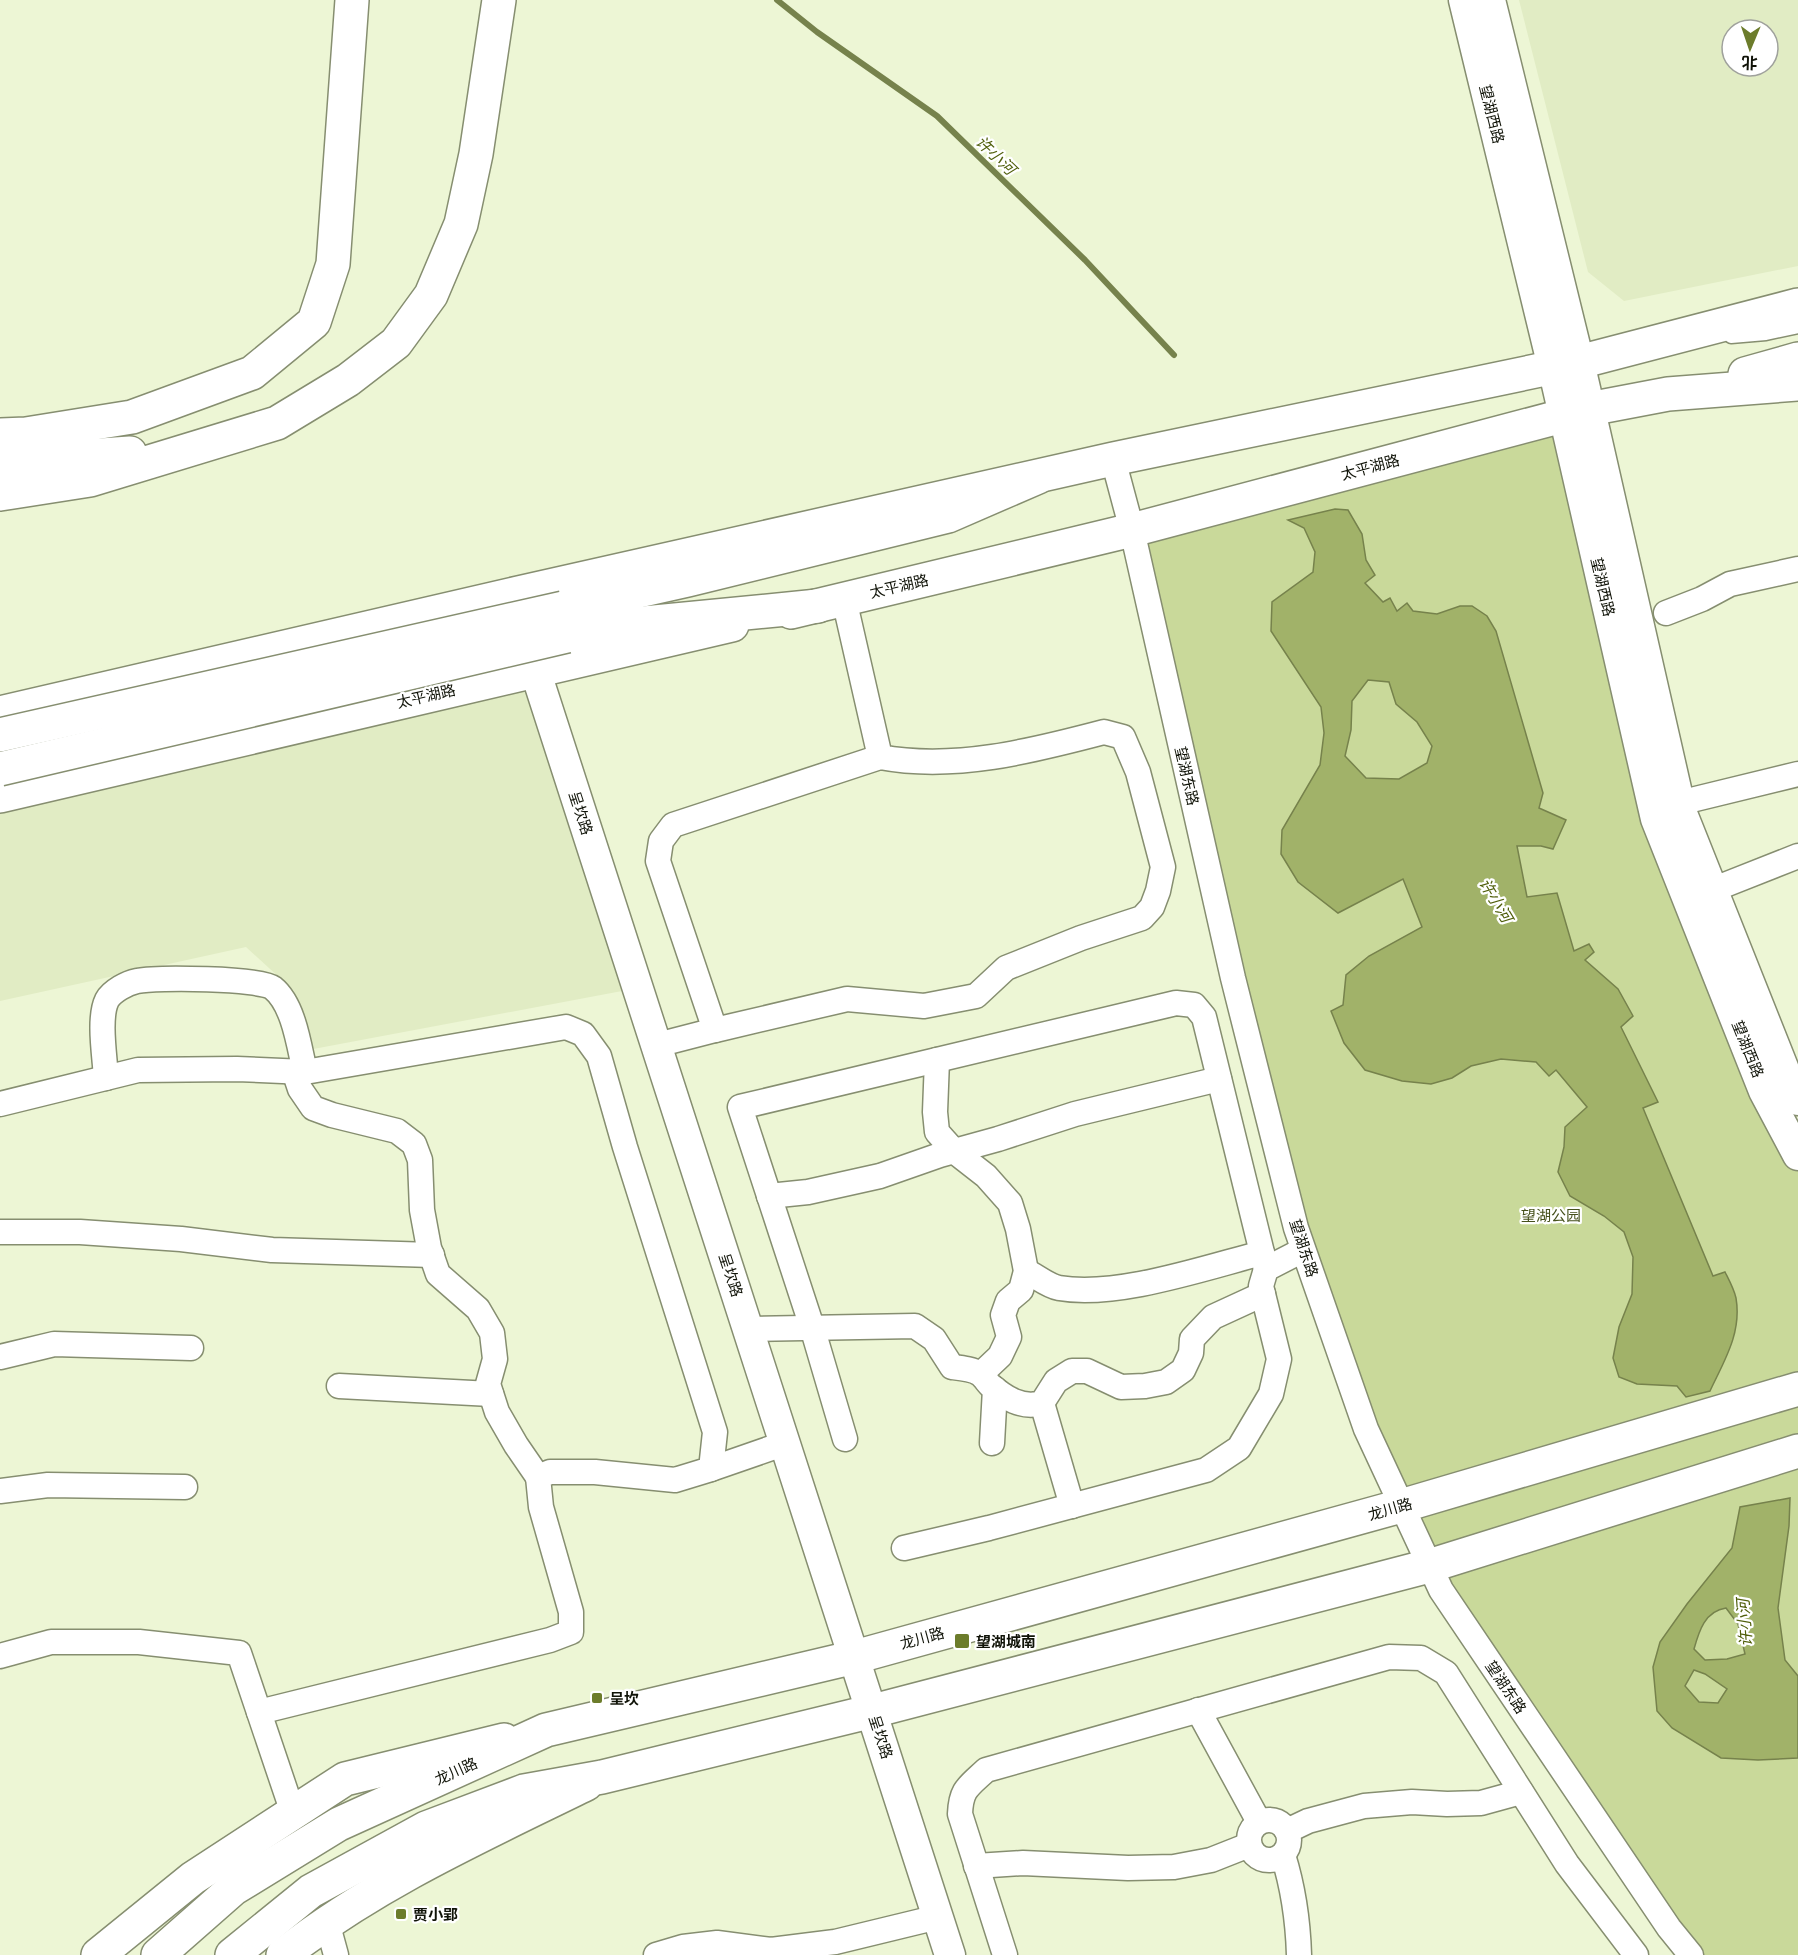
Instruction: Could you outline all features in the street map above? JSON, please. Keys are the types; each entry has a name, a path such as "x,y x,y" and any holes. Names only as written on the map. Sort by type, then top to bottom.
{"main road":[{"path":"0,435 26,434 132,417 252,373 314,322 333,264 352,0"},
{"path":"0,494 90,480 277,423 348,380 396,343 431,295 461,224 476,154 499,0"},
{"path":"0,713 1113,459 1566,364 1798,304"},
{"path":"1668,394 1798,359"},
{"name":"太平湖路","path":"0,796 1131,530 1576,412 1668,394 1798,384"},
{"path":"0,462 115,455 206,444"},
{"path":"0,769 565,622 688,580 948,516 1038,477"},
{"path":"0,735 565,622 613,626 831,602"},
{"name":"龙川路","path":"158,1955 233,1889 339,1824 546,1730 855,1657 1401,1506 1798,1389"},
{"path":"232,1955 311,1891 426,1828 524,1791 602,1777 873,1711 1429,1566 1798,1451"},
{"path":"98,1955 193,1878 345,1779 546,1730"},
{"path":"283,1955 327,1922 437,1856 602,1777"}],"street":[{"name":"望湖西路","path":"1464,0 1566,364"},
{"name":"望湖西路","path":"1490,0 1576,412 1656,819 1764,1091 1798,1155"},
{"name":"望湖西路","path":"1576,412 1679,803 1788,1080 1798,1100"},
{"name":"望湖东路","path":"1113,459 1233,978 1296,1228 1366,1429 1441,1590 1669,1928 1691,1955"},
{"path":"1666,613 1730,584 1798,569"},
{"name":"呈坎路","path":"518,593 536,670 950,1955"},
{"path":"831,602 880,757"},
{"path":"657,1045 847,999 924,1006 976,996 1006,968 1081,938 1142,918 1152,907 1163,867 1138,772 1123,737 1104,732 981,759 937,763 897,761 880,757 673,825 661,841 658,861 715,1030"},
{"path":"1679,803 1798,774"},
{"path":"1712,890 1798,856"},
{"path":"106,1078 103,1021 107,1000 118,988 137,981 204,979 245,981 272,986 287,1003 300,1089 313,1108 397,1131 414,1144 420,1160 422,1210 438,1274 478,1309 492,1333 495,1359 488,1384 496,1412 538,1477 541,1508 571,1612 571,1632 550,1640 259,1712"},
{"path":"846,1439 740,1107 1176,1004 1194,1005 1204,1017 1264,1261 1261,1286 1279,1359 1271,1394 1239,1448 1206,1470 904,1548"},
{"path":"0,1104 138,1070 299,1072 566,1027 583,1034 599,1056 625,1147 715,1432 711,1469"},
{"path":"937,1060 935,1112 937,1132 954,1151 986,1176 1010,1203 1018,1229 1026,1271 1021,1290 1008,1301 1003,1315 1009,1337 988,1382 992,1443"},
{"path":"769,1196 808,1192 880,1176 1075,1114 1219,1079"},
{"path":"0,1232 80,1232 181,1239 272,1250 432,1255"},
{"path":"1026,1271 1057,1288 1095,1289 1143,1284 1264,1261 1304,1250"},
{"path":"748,1329 915,1326 934,1339 952,1366 988,1382 1021,1404 1031,1406 1041,1403 1056,1381 1072,1371 1087,1371 1121,1387 1166,1382 1182,1371 1191,1353 1192,1339 1213,1317 1263,1294"},
{"path":"0,1357 54,1344 191,1348"},
{"path":"339,1386 491,1394"},
{"path":"1041,1403 1072,1506"},
{"path":"538,1477 550,1472 595,1472 675,1480 786,1443"},
{"path":"0,1491 48,1485 185,1486"},
{"path":"0,1656 51,1642 140,1642 239,1653 293,1813"},
{"path":"1005,1955 960,1814 961,1798 967,1788 986,1770 1389,1656 1421,1658 1446,1673 1567,1864 1636,1955"},
{"path":"1197,1710 1259,1822"},
{"path":"1287,1831 1308,1821 1364,1806 1481,1803 1521,1792"},
{"path":"1272,1820 1283,1825 1287,1831 1289,1844 1283,1855 1277,1858 1263,1859 1253,1851 1250,1845 1250,1832 1259,1822 1272,1820"},
{"path":"976,1866 1023,1863 1128,1868 1174,1867 1211,1860 1250,1845"},
{"path":"1283,1855 1292,1883 1299,1955"},
{"path":"656,1955 717,1943 771,1950 835,1942 938,1917"},
{"path":"327,1922 336,1955"}],"lane":[{"path":"1642,346 1766,333 1798,327"}],"shaded area":[{"path":"1519,0 1798,0 1798,266 1624,301 1588,272"},
{"path":"535,670 638,988 308,1050 294,991 246,947 0,1001 0,796"}],"green space":[{"name":"望湖公园","path":"1564,416 1798,1155 1798,1955 1691,1955 1441,1590 1296,1228 1132,530"}],"water":[{"path":"1335,509 1348,510 1362,534 1366,560 1375,575 1365,583 1383,602 1390,598 1397,611 1407,603 1413,611 1437,614 1460,606 1472,606 1487,616 1496,631 1543,793 1539,808 1566,820 1553,849 1541,846 1517,846 1527,897 1557,893 1574,951 1589,944 1594,952 1585,960 1618,989 1633,1016 1621,1027 1658,1102 1643,1108 1713,1276 1725,1272 1735,1295 1737,1311 1734,1335 1710,1391 1686,1397 1677,1386 1637,1384 1619,1377 1613,1358 1619,1327 1632,1294 1633,1257 1624,1232 1604,1216 1570,1196 1558,1172 1564,1147 1565,1127 1587,1107 1556,1070 1549,1076 1536,1062 1501,1059 1471,1066 1452,1078 1431,1084 1402,1081 1365,1070 1344,1043 1331,1011 1343,1005 1346,975 1369,956 1422,927 1403,879 1338,913 1298,882 1281,854 1282,830 1320,765 1324,733 1321,707 1271,631 1272,602 1313,572 1315,552 1304,528 1288,520","holes":["1368,680 1389,682 1396,704 1417,722 1432,746 1427,763 1399,779 1366,778 1345,756 1351,730 1352,701"]},
{"path":"1790,1498 1789,1526 1778,1608 1785,1660 1798,1676 1798,1758 1758,1760 1721,1758 1672,1728 1657,1711 1653,1667 1660,1642 1732,1548 1740,1507","holes":["1726,1608 1738,1624 1745,1654 1727,1659 1705,1660 1694,1649 1701,1629 1713,1613","1694,1670 1705,1674 1727,1689 1718,1703 1699,1702 1685,1686"]}],"waterway":[{"name":"许小河","path":"777,0 817,32 937,116 1085,260 1174,355"}],"place":[{"name":"望湖城南","path":"962,1641"},
{"name":"呈坎","path":"597,1698"},
{"name":"贾小郢","path":"401,1914"}]}
